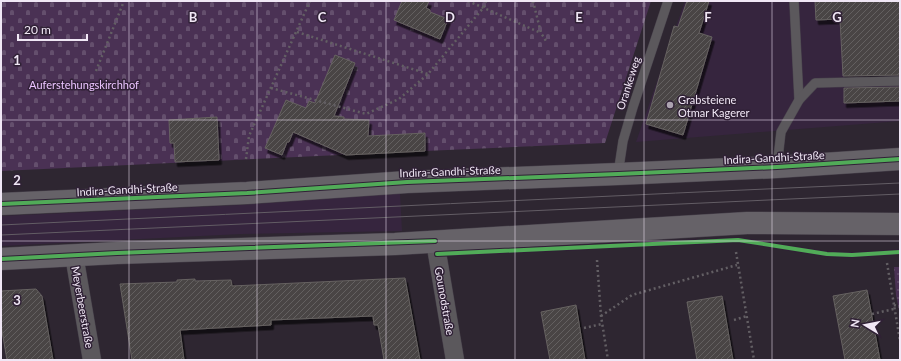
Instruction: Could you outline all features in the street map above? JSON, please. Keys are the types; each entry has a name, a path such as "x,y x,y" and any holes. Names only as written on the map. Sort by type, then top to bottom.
{"main road":[{"name":"Indira-Gandhi-Straße","path":"1,204 247,193 407,182 777,167 900,158"},
{"path":"1,258 435,242 747,223 900,224"}],"street":[{"name":"Gounodstraße","path":"435,242 455,360"},
{"name":"Meyerbeerstraße","path":"74,255 92,360"}],"lane":[{"name":"Orankeweg","path":"618,174 625,134 668,1"},
{"path":"794,1 799,100"},
{"path":"777,167 781,132 799,100 815,83 900,81"}],"path":[{"path":"96,71 124,1"},
{"path":"246,159 249,136 310,1"},
{"path":"468,1 541,33"},
{"path":"271,88 366,114 399,99 428,74 484,7 486,1"},
{"path":"533,1 541,33 546,41"},
{"path":"297,32 428,74"},
{"path":"736,252 754,360"},
{"path":"597,260 600,316 608,360"},
{"path":"886,263 900,341"},
{"path":"600,316 632,295 738,265"},
{"path":"894,305 900,307"},
{"path":"872,314 894,309"},
{"path":"734,320 747,316"},
{"path":"584,328 602,324"}],"shaded area":[{"path":"685,1 900,1 900,121 636,142"},
{"path":"400,193 402,231 241,234 1,246 1,216 239,205"}],"green space":[{"name":"Auferstehungskirchhof","path":"1,1 651,1 605,143 1,171"},
{"path":"894,267 900,267 900,315 896,295"}],"building":[{"path":"402,1 429,1 426,8 430,10 430,12 448,19 440,39 394,20"},
{"path":"687,1 709,1 699,33 712,37 683,135 646,124 674,26 678,27"},
{"path":"815,1 900,1 900,75 843,76 840,19 816,20"},
{"path":"335,55 355,63 334,116 344,117 344,119 369,120 368,136 425,133 425,151 346,155 293,132 282,155 265,148 286,100 306,108 309,101 315,103"},
{"path":"900,87 900,101 844,103 844,88"},
{"path":"217,117 219,160 175,162 174,143 170,143 169,120"},
{"path":"405,278 420,360 384,360 378,325 374,325 373,316 271,320 271,325 180,330 184,360 132,360 120,284 177,282 177,280 195,279 195,281 231,280 232,286"},
{"path":"36,289 42,296 53,360 7,360 1,325 1,291"},
{"path":"867,290 880,360 845,360 833,296"},
{"path":"722,296 733,360 697,360 687,302"},
{"path":"576,305 585,360 550,360 541,312"}],"tram line":[{"path":"1,225 900,183"},
{"path":"1,235 900,194"}],"cycle path":[{"path":"1,204 247,193 407,182 777,167 900,159"},
{"path":"437,254 738,240 827,254 852,255 900,252"},
{"path":"1,259 435,241"}],"place":[{"name":"Grabsteiene Otmar Kagerer","path":"670,105"}]}
